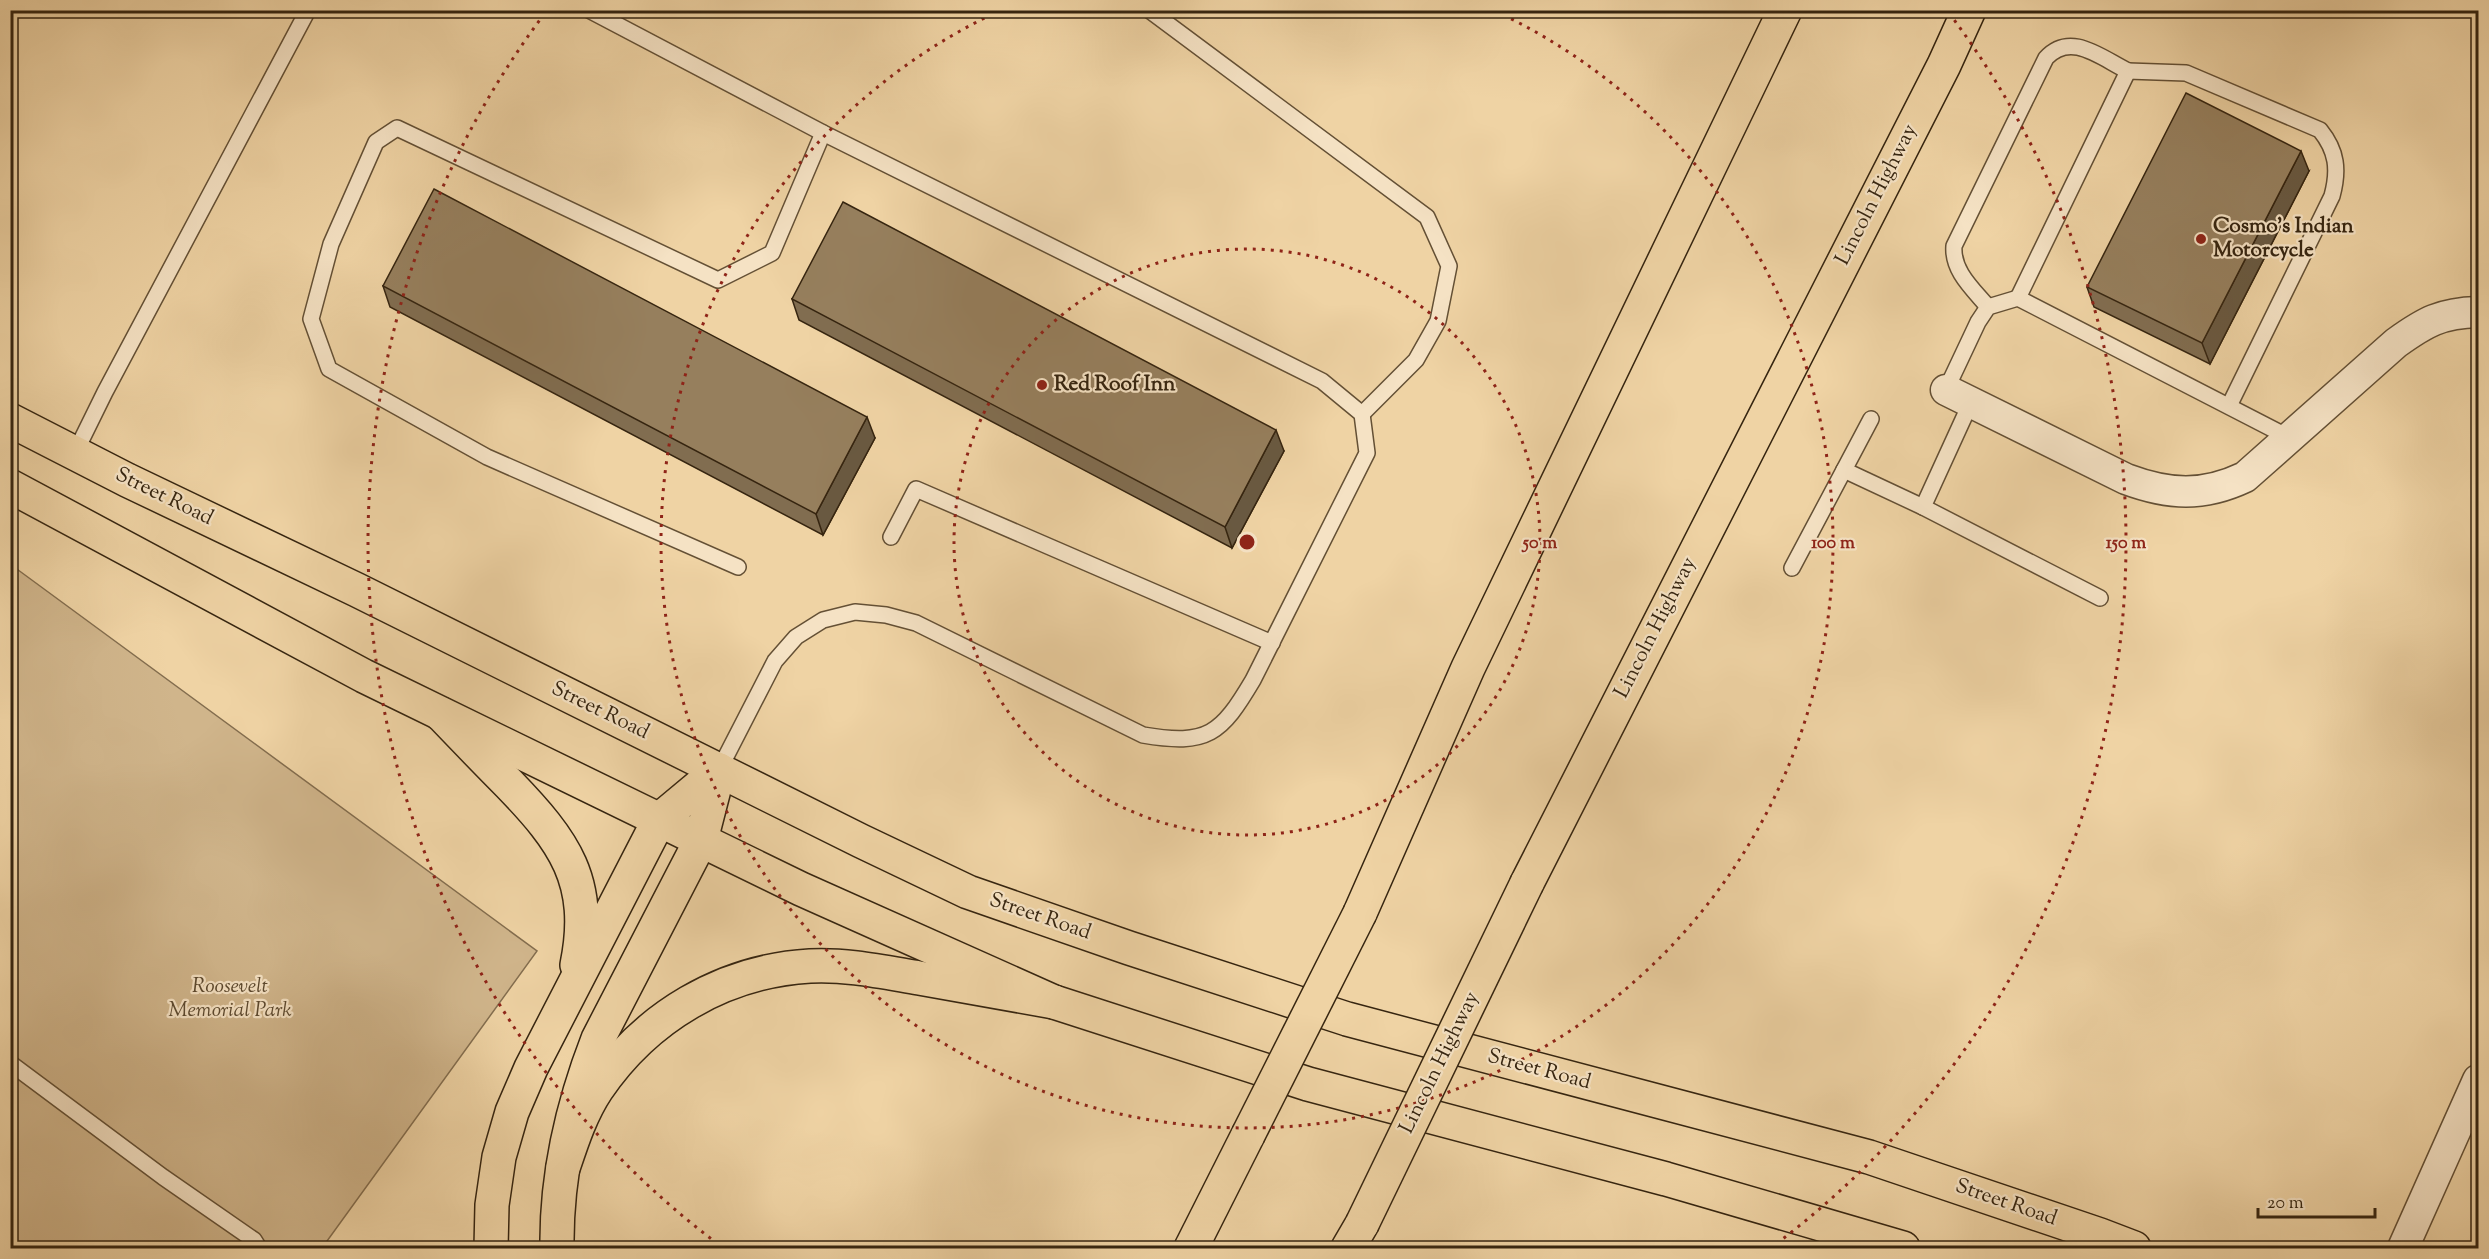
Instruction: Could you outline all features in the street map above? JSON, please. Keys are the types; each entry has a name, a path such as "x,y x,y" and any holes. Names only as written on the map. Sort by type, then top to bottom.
{"main road":[{"path":"1191,1248 1360,913 1468,668 1785,10"},
{"name":"Lincoln Highway","path":"1358,1240 1527,883 1970,10"},
{"name":"Street Road","path":"10,420 968,892 1347,1019 1869,1157 2134,1248"},
{"path":"10,486 25,501 354,671 801,889 1054,1002 1308,1084 1666,1179 1903,1248"},
{"path":"441,714 537,813 557,838 571,864 580,896 582,925 580,952 573,987"},
{"path":"491,1248 492,1205 498,1166 512,1112 531,1068 659,820 719,770"},
{"path":"557,1248 557,1216 574,1108 598,1040 701,840 719,770"},
{"path":"563,1168 577,1128 591,1100 621,1056 654,1025 688,1001 729,982 771,970 801,967 854,968 1054,1002"}],"street":[{"path":"1958,396 2126,479 2149,488 2175,492 2200,492 2223,488 2245,477 2396,343 2420,326 2446,315 2478,312"},
{"path":"2403,1248 2478,1080"}],"lane":[{"path":"75,453 105,392 308,10"},
{"path":"589,10 823,133 1322,381 1362,414 1367,453 1272,643 1238,706 1221,725 1199,738 1169,740 1143,735 916,623 886,615 855,612 823,620 796,637 775,661 719,770"},
{"path":"1149,10 1427,217 1449,266 1438,321 1416,360 1362,414"},
{"path":"1988,308 1956,267 1953,257 1954,246 2046,58 2054,49 2074,45 2128,71 2186,73 2320,130 2330,143 2337,160 2336,181 2332,196 2229,406"},
{"path":"2018,298 2128,71"},
{"path":"738,567 487,457 329,369 311,319 331,244 376,142 397,128 718,279 772,254 823,133"},
{"path":"1923,507 1958,396 1978,322 1988,308 2018,298 2290,438"},
{"path":"1792,568 1871,419"},
{"path":"1844,470 1923,507 2100,598"},
{"path":"891,537 916,489 1272,643"},
{"path":"10,1064 162,1177 254,1240 259,1248"}],"green space":[{"name":"Roosevelt Memorial Park","path":"10,564 537,951 322,1248 11,1248"}],"building":[{"name":"Cosmo's Indian Motorcycle","path":"2186,93 2301,151 2202,343 2087,287"},
{"path":"434,189 867,417 816,514 383,286"},
{"name":"Red Roof Inn","path":"843,202 1276,430 1225,527 792,299"}],"place":[{"name":"Cosmo's Indian Motorcycle","path":"2201,239"},
{"name":"Red Roof Inn","path":"1042,385"}]}
